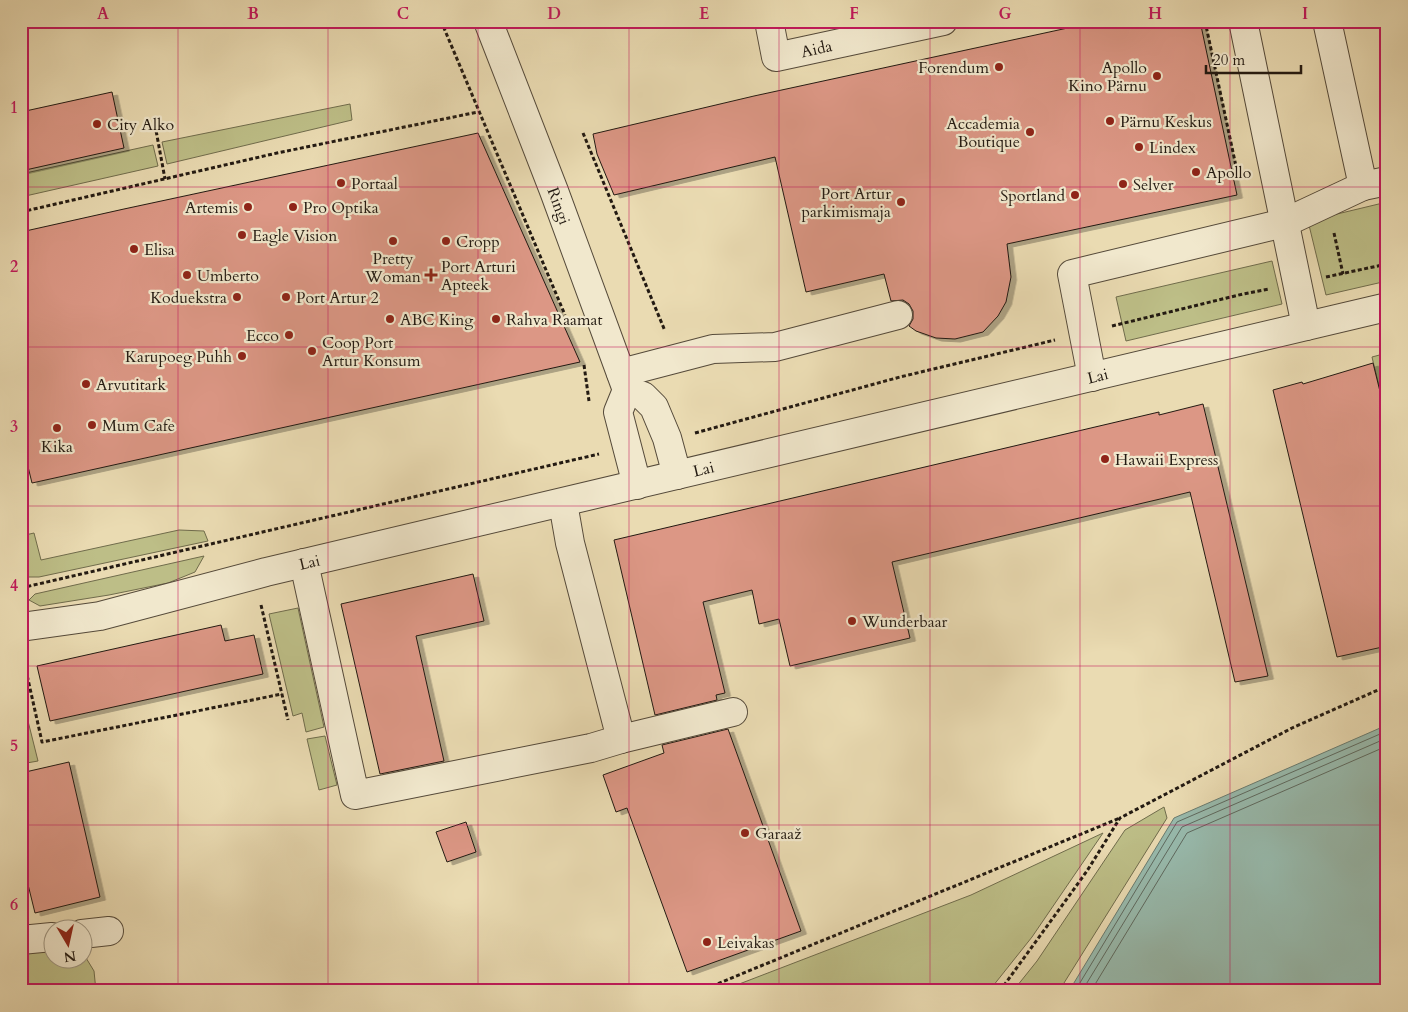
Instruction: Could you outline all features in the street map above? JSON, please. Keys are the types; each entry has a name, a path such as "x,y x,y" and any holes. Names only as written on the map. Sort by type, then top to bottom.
{"street":[{"name":"Ringi","path":"488,21 554,191 624,382"},
{"name":"Aida","path":"769,21 776,57 943,21"},
{"path":"1244,21 1306,326"},
{"path":"1092,377 1072,274 1284,223 1342,195 1375,184 1327,21"},
{"name":"Lai","path":"21,626 100,616 228,582 1387,307"},
{"path":"624,382 676,359 713,349 775,347 898,315"},
{"path":"624,382 654,407 667,438 677,475"},
{"path":"624,382 618,412 637,485"},
{"path":"563,503 570,543 621,739"},
{"path":"304,564 355,795 591,748 733,712"},
{"path":"92,933 109,931"},
{"path":"21,940 42,938"}],"path":[{"path":"441,21 566,317"},
{"path":"1205,21 1236,171 1246,169"},
{"path":"21,212 276,152 478,112"},
{"path":"155,125 166,179"},
{"path":"584,133 676,359"},
{"path":"1333,226 1343,274"},
{"path":"694,433 900,377 1243,294 1387,264"},
{"path":"21,588 602,453"},
{"path":"261,605 288,720"},
{"path":"23,657 42,742 282,694"},
{"path":"700,991 1120,818 1292,728 1387,686"},
{"path":"1000,991 1087,871 1120,818"}],"green space":[{"path":"350,104 352,120 167,164 162,142"},
{"path":"153,145 158,166 21,197 21,174"},
{"path":"1387,202 1387,281 1326,295 1308,221"},
{"path":"1272,261 1282,304 1126,341 1116,297"},
{"path":"1387,353 1387,420 1372,357"},
{"path":"179,530 204,531 208,541 39,577 26,577 21,551 21,536 34,533 41,560"},
{"path":"204,556 195,572 168,583 40,606 29,600 35,594"},
{"path":"298,608 324,727 306,732 302,713 293,716 269,614"},
{"path":"21,693 38,761 21,764"},
{"path":"325,736 337,785 319,790 307,739"},
{"path":"1164,807 1167,818 1059,991 1013,991 1037,961 1125,830"},
{"path":"1103,833 1032,937 989,991 721,991 971,895"},
{"path":"21,889 28,920 21,919"},
{"path":"21,947 42,948 42,970 92,970 92,968 94,971 96,991 21,991"}],"water":[{"path":"1387,725 1387,991 1069,991 1174,818"}],"building":[{"path":"1100,21 1200,21 1237,195 1007,244 1011,277 1006,302 998,316 983,332 955,339 936,338 916,331 909,326 913,319 913,311 909,304 903,300 891,301 884,274 806,292 775,157 614,195 597,154 593,134 754,96"},
{"path":"112,92 124,148 21,171 21,112"},
{"name":"Port Artur 2","path":"478,133 580,362 32,483 21,438 21,232"},
{"path":"1373,363 1387,420 1387,646 1337,657 1273,390 1302,382 1303,384"},
{"path":"1203,404 1268,676 1235,682 1190,492 892,562 910,638 790,666 779,619 759,624 752,590 703,602 725,693 716,695 717,700 655,715 614,540 1159,412 1159,415"},
{"path":"473,574 484,621 416,636 444,761 380,774 341,604"},
{"path":"221,625 225,641 254,635 263,674 50,721 37,666"},
{"path":"728,729 801,931 687,972 627,808 616,812 603,775 664,753 662,745"},
{"path":"69,762 100,897 35,913 21,856 21,773"},
{"path":"466,822 476,852 447,862 436,832"}],"place":[{"name":"Forendum","path":"999,67"},
{"name":"Apollo Kino Pärnu","path":"1157,76"},
{"name":"Pärnu Keskus","path":"1110,121"},
{"name":"City Alko","path":"97,124"},
{"name":"Accademia Boutique","path":"1030,132"},
{"name":"Lindex","path":"1139,147"},
{"name":"Apollo","path":"1196,172"},
{"name":"Portaal","path":"341,183"},
{"name":"Selver","path":"1123,184"},
{"name":"Sportland","path":"1075,195"},
{"name":"Port Artur parkimismaja","path":"901,202"},
{"name":"Artemis","path":"248,207"},
{"name":"Pro Optika","path":"293,207"},
{"name":"Eagle Vision","path":"242,235"},
{"name":"Pretty Woman","path":"393,241"},
{"name":"Cropp","path":"446,241"},
{"name":"Elisa","path":"134,249"},
{"name":"Umberto","path":"187,275"},
{"name":"Port Arturi Apteek","path":"431,275"},
{"name":"Koduekstra","path":"237,297"},
{"name":"Port Artur 2","path":"286,297"},
{"name":"ABC King","path":"390,319"},
{"name":"Rahva Raamat","path":"496,319"},
{"name":"Ecco","path":"289,335"},
{"name":"Coop Port Artur Konsum","path":"312,351"},
{"name":"Karupoeg Puhh","path":"242,356"},
{"name":"Arvutitark","path":"86,384"},
{"name":"Mum Cafe","path":"92,425"},
{"name":"Kika","path":"57,428"},
{"name":"Hawaii Express","path":"1105,459"},
{"name":"Wunderbaar","path":"852,621"},
{"name":"Garaaž","path":"745,833"},
{"name":"Leivakas","path":"707,942"}]}
